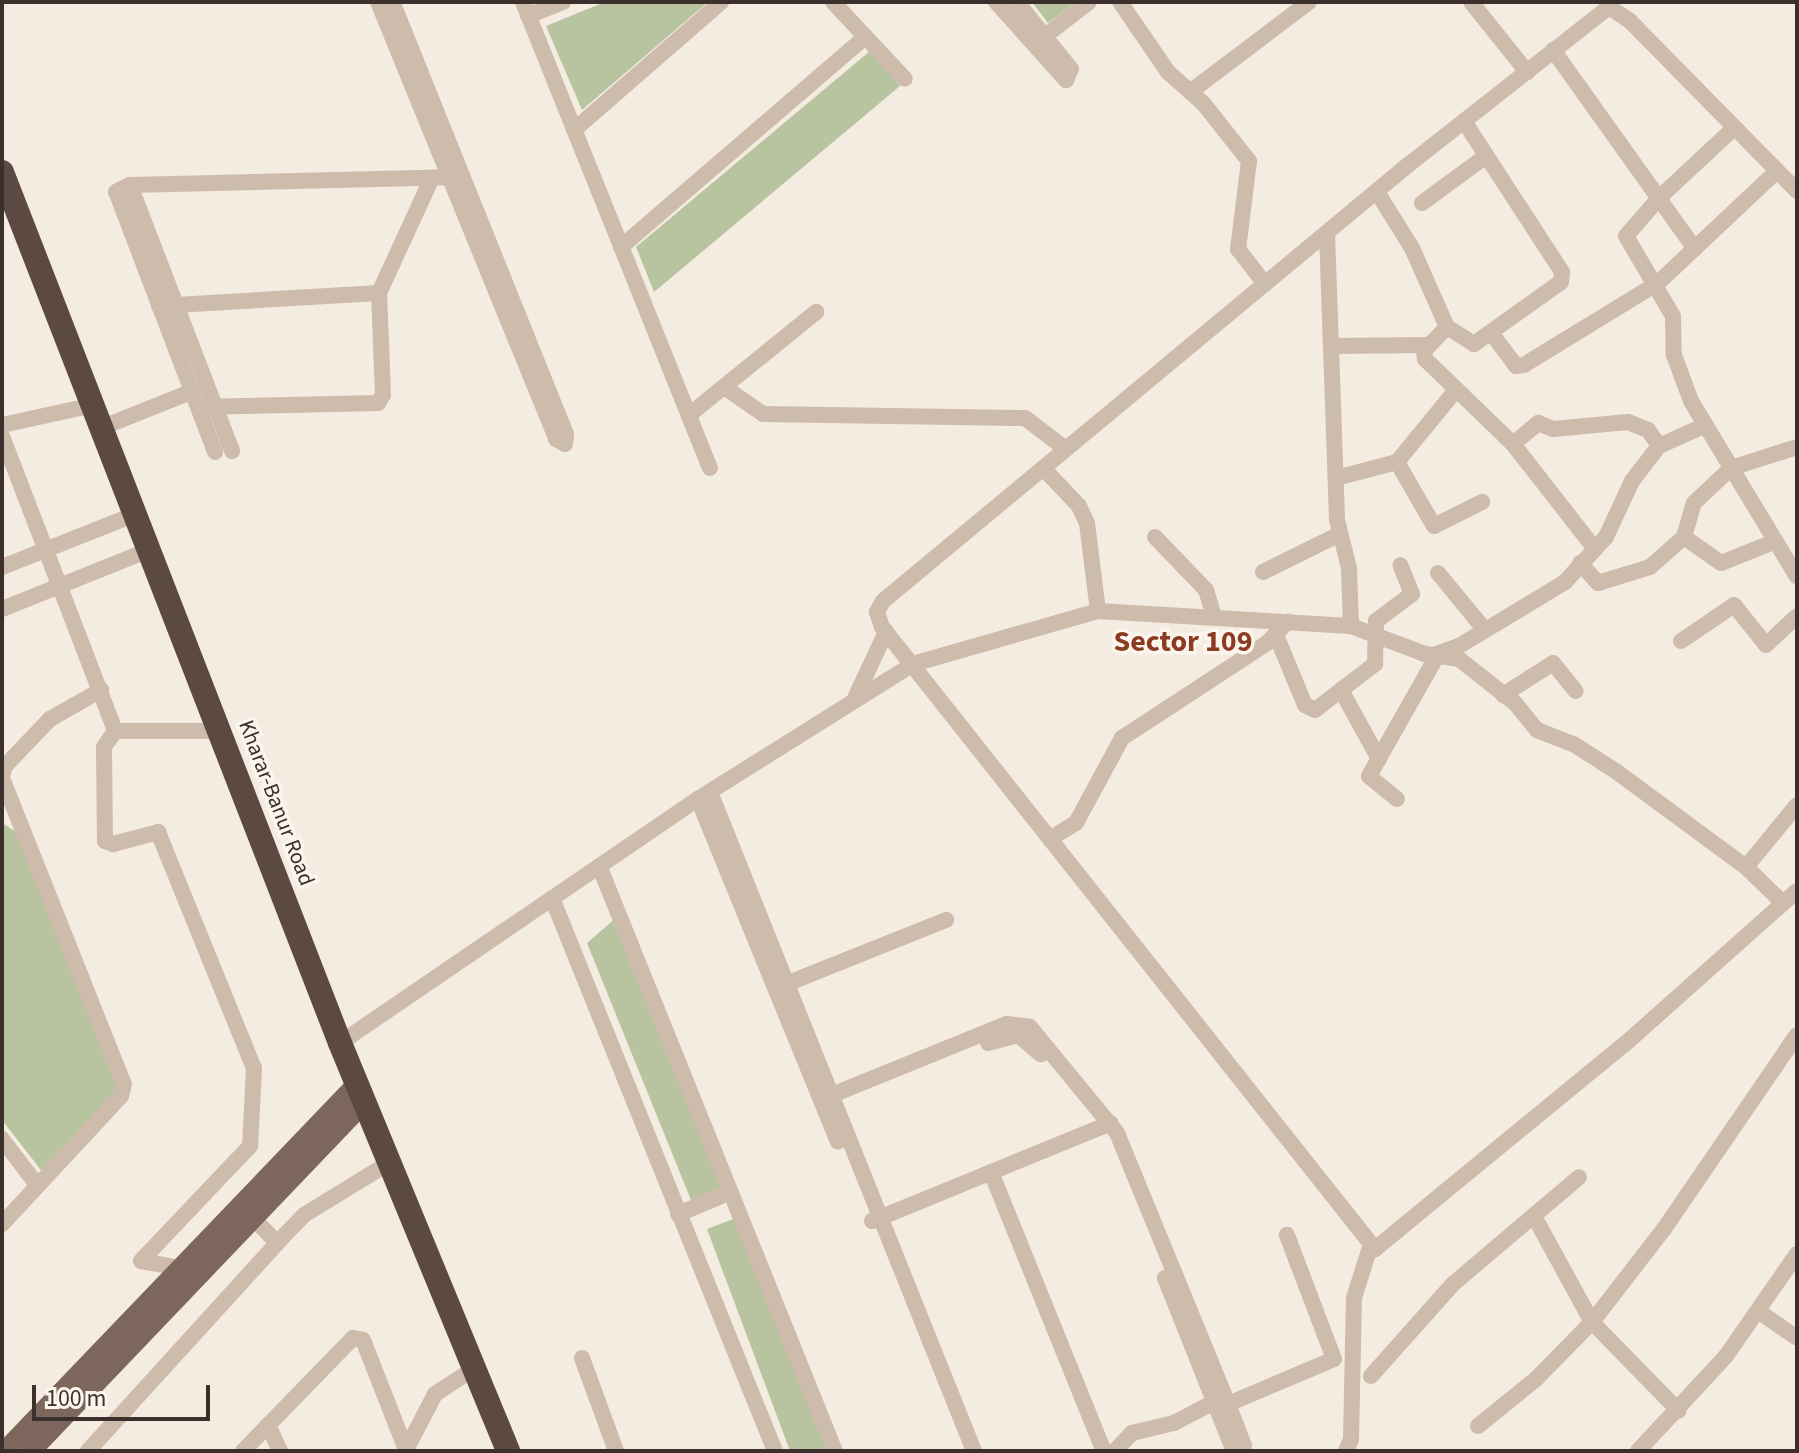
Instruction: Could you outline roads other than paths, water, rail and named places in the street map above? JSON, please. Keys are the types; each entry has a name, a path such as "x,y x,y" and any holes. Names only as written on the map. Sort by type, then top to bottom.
{"highway":[{"name":"Kharar-Banur Road","path":"2,172 340,1043 392,1161 508,1451"}],"main road":[{"path":"5,1451 179,1268 361,1092"},
{"path":"31,1451 253,1218 361,1092"}],"street":[{"path":"378,2 441,178 500,287 566,434 565,444 556,439 500,287 392,2"},
{"path":"563,2 526,9 710,468"},
{"path":"574,130 721,2"},
{"path":"833,2 905,79"},
{"path":"996,2 1039,41"},
{"path":"1017,2 1039,41"},
{"path":"1039,41 1089,2"},
{"path":"1120,2 1151,51 1249,161 1238,249 1265,284"},
{"path":"1190,92 1309,2"},
{"path":"1471,2 1527,72"},
{"path":"1370,1247 886,632 877,612 883,601 1043,468 1608,5 1625,15 1797,191"},
{"path":"621,247 865,37"},
{"path":"1553,50 1695,249"},
{"path":"1377,192 1412,248 1447,327 1475,345 1492,334 1563,276 1464,121"},
{"path":"1734,128 1626,233 1658,283 1675,321 1675,358 1706,425 1797,577"},
{"path":"1422,203 1486,156"},
{"path":"1492,334 1522,366 1658,283 1777,171"},
{"path":"224,451 166,305 115,197 130,185 441,178"},
{"path":"2,425 99,416 203,401 378,403 383,395 379,293 441,178"},
{"path":"1327,233 1334,346 1336,478 1340,534 1349,568 1351,626"},
{"path":"166,305 379,293"},
{"path":"166,305 203,401"},
{"path":"689,415 816,312"},
{"path":"1447,327 1428,345 1424,358 1513,444 1595,549"},
{"path":"1334,346 1428,345"},
{"path":"724,387 755,411 776,415 1025,418 1066,449"},
{"path":"1336,478 1397,462 1456,390"},
{"path":"1513,444 1539,423 1553,429 1628,422 1648,430 1659,445"},
{"path":"1397,799 1370,780 1434,656 1485,630 1565,582 1609,532 1632,481 1659,445 1706,425"},
{"path":"2,436 115,731"},
{"path":"1580,563 1601,583 1650,567 1684,537 1694,503 1731,468 1797,447"},
{"path":"1397,462 1434,526 1482,502"},
{"path":"1043,468 1079,506 1087,523 1098,611"},
{"path":"2,567 136,514"},
{"path":"1263,572 1340,534"},
{"path":"1155,537 1206,590 1214,616"},
{"path":"1684,537 1721,563 1776,541"},
{"path":"2,609 149,550"},
{"path":"1276,635 1307,710 1315,710 1375,664 1374,631 1380,615 1412,594 1400,565"},
{"path":"1438,573 1485,630"},
{"path":"1681,641 1734,605 1766,645 1797,616"},
{"path":"340,1043 856,696 913,664 1098,611 1351,626 1374,631 1434,656 1464,661 1537,730 1605,764 1746,867 1783,903"},
{"path":"1050,839 1076,823 1122,738 1162,717 1276,635 1288,621"},
{"path":"856,696 886,632"},
{"path":"1503,695 1553,663 1576,691"},
{"path":"2,1224 121,1096 124,1084 3,782 5,766 50,719 101,690"},
{"path":"1341,690 1379,759"},
{"path":"115,731 220,731"},
{"path":"115,731 104,747 105,841 113,844 158,832 255,1079 250,1146 141,1261 179,1268"},
{"path":"704,796 875,1219 974,1451"},
{"path":"1746,867 1797,805"},
{"path":"600,868 835,1451"},
{"path":"1370,1247 1388,1243 1797,891"},
{"path":"552,898 775,1451"},
{"path":"782,986 946,920"},
{"path":"828,1103 1007,1024 1024,1023 1106,1125 1221,1403 1237,1451"},
{"path":"1478,1426 1536,1379 1592,1322 1664,1229 1797,1035"},
{"path":"875,1219 1106,1125"},
{"path":"2,1139 37,1185"},
{"path":"88,1451 304,1215 392,1161"},
{"path":"991,1172 1104,1451"},
{"path":"1371,1376 1453,1284 1535,1218 1579,1177"},
{"path":"678,1214 731,1192"},
{"path":"253,1218 277,1243"},
{"path":"1535,1218 1592,1322 1679,1411"},
{"path":"875,1219 964,1451"},
{"path":"1115,1451 1132,1433 1174,1423 1334,1359 1287,1235"},
{"path":"1346,1451 1351,1439 1354,1298 1370,1247"},
{"path":"1638,1451 1679,1411 1758,1311 1797,1254"},
{"path":"1758,1311 1797,1338"},
{"path":"243,1451 348,1341 358,1338 406,1451"},
{"path":"582,1358 616,1451"},
{"path":"406,1451 435,1394 475,1368"},
{"path":"268,1425 280,1451"}],"district":[{"name":"Sector 109","path":"1183,642"}]}
